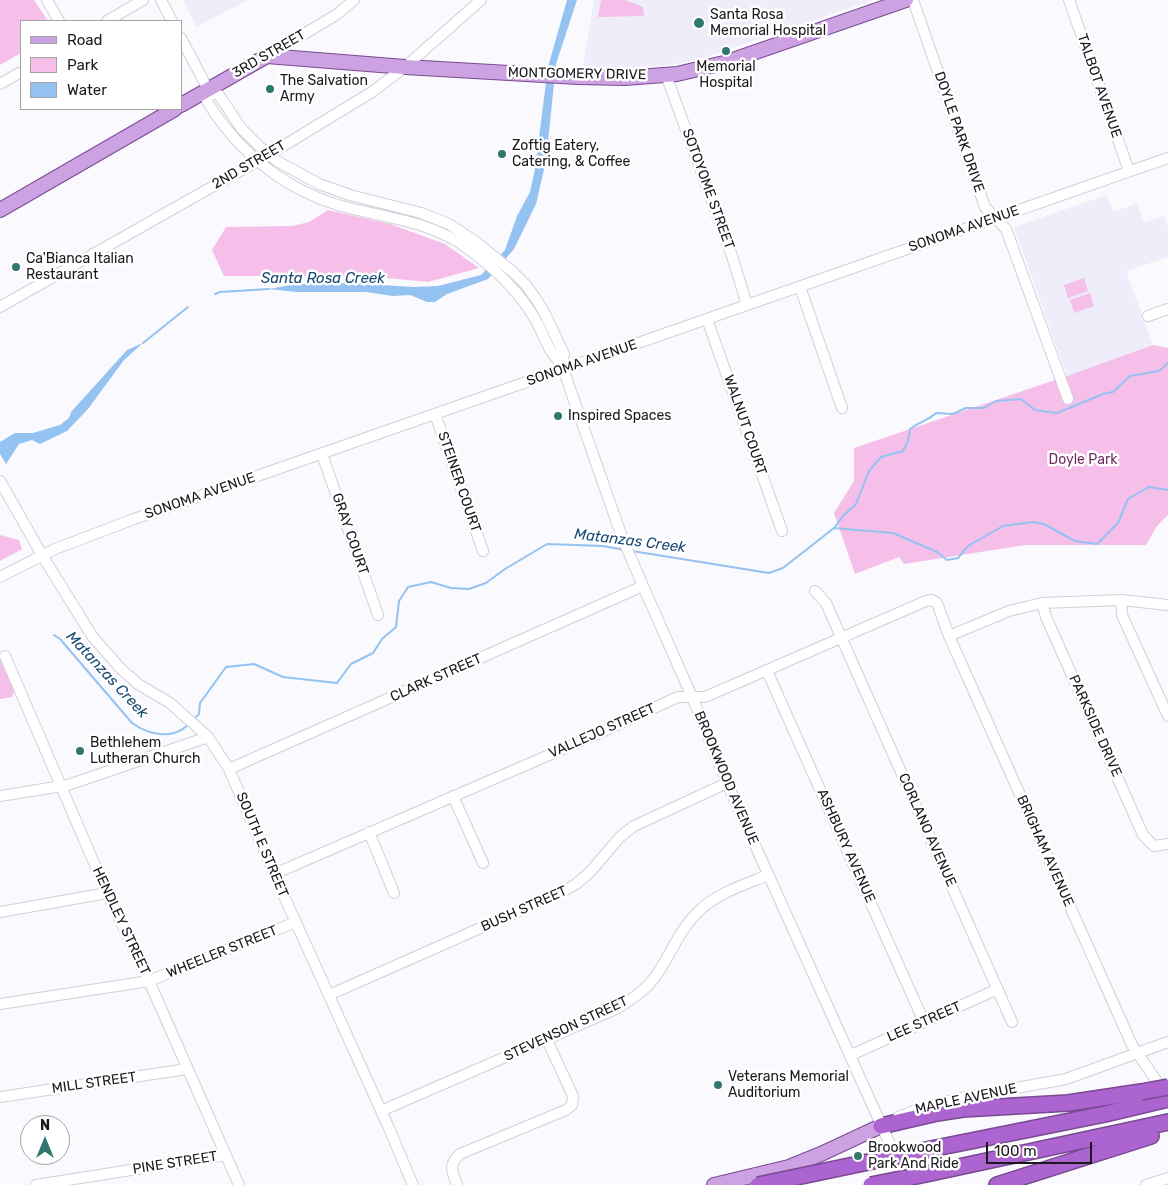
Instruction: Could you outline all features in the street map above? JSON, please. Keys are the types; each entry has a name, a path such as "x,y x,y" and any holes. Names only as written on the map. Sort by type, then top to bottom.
{"highway":[{"path":"758,1185 921,1151 1145,1098 1168,1087"},
{"path":"881,1126 963,1109 1168,1098"},
{"path":"871,1185 1166,1125"},
{"path":"997,1185 1166,1125"}],"main road":[{"name":"MONTGOMERY DRIVE","path":"267,56 405,67 578,77 625,78 666,75 724,64 906,0"},
{"name":"3RD STREET","path":"182,104 209,91 267,56"},
{"path":"0,210 173,110"},
{"name":"MAPLE AVENUE","path":"714,1185 789,1167 881,1126"}],"street":[{"path":"47,0 58,20"},
{"path":"109,20 143,0"},
{"path":"161,0 171,20"},
{"name":"3RD STREET","path":"267,56 336,15 354,0"},
{"name":"2ND STREET","path":"0,307 270,154 372,92 405,67 481,0"},
{"name":"DOYLE PARK DRIVE","path":"913,0 985,207 1006,229 1068,399"},
{"name":"TALBOT AVENUE","path":"1070,0 1129,171"},
{"name":"BROOKWOOD AVENUE","path":"182,40 209,91 218,95 241,128 277,161 319,184 350,195 421,213 449,224 476,242 526,285 545,314 564,354 563,366 622,537 642,586 692,698 727,783 908,1185"},
{"path":"0,84 20,73"},
{"name":"SOTOYOME STREET","path":"666,75 732,256 747,305"},
{"name":"BROOKWOOD AVENUE","path":"209,91 207,101 218,120 256,161 294,186 348,208 418,225 466,247 522,298 554,357 563,366"},
{"name":"SONOMA AVENUE","path":"0,577 74,541 134,519 435,414 563,366 707,319 1168,158"},
{"path":"800,287 842,408"},
{"path":"1148,316 1168,309"},
{"name":"WALNUT COURT","path":"707,319 782,530"},
{"name":"STEINER COURT","path":"435,414 483,551"},
{"name":"GRAY COURT","path":"322,454 378,615"},
{"name":"SOUTH E STREET","path":"0,480 42,555 92,636 138,684 170,702 183,713 208,738 229,769 413,1185"},
{"name":"CLARK STREET","path":"229,769 642,586"},
{"name":"CORLANO AVENUE","path":"815,591 826,603 1012,1022"},
{"name":"VALLEJO STREET","path":"274,874 594,736 678,697 705,697 926,600 932,600"},
{"name":"BRIGHAM AVENUE","path":"932,600 937,603 949,636 1137,1054 1168,1098"},
{"path":"949,636 1008,610 1042,602 1121,600 1168,604"},
{"path":"1121,600 1122,615 1168,716"},
{"name":"PARKSIDE DRIVE","path":"1042,602 1046,617 1143,835 1154,846 1168,844"},
{"name":"HENDLEY STREET","path":"5,656 106,893 149,981 240,1185"},
{"name":"ASHBURY AVENUE","path":"767,671 924,1022"},
{"path":"0,796 61,786 208,738"},
{"name":"BUSH STREET","path":"329,995 562,892 576,884 590,872 620,837 634,826 727,783"},
{"path":"453,796 483,863"},
{"path":"369,832 394,893"},
{"name":"STEVENSON STREET","path":"381,1112 616,1009 645,989 655,977 688,921 701,908 715,899 768,874"},
{"path":"0,912 106,893"},
{"name":"WHEELER STREET","path":"0,1004 149,981 296,922"},
{"name":"LEE STREET","path":"850,1055 998,989"},
{"path":"457,1185 452,1169 453,1160 460,1154 566,1110 572,1105 573,1096 547,1040"},
{"name":"MAPLE AVENUE","path":"881,1126 904,1113 924,1107 961,1098 1066,1079 1168,1042"},
{"name":"MILL STREET","path":"0,1096 187,1069"},
{"name":"PINE STREET","path":"36,1185 226,1155"},
{"path":"1146,1185 1168,1178"}],"shaded area":[{"path":"183,0 248,0 196,27"},
{"name":"Santa Rosa Memorial Hospital","path":"594,0 873,0 706,57 683,63 642,68 583,67"},
{"path":"1107,195 1113,212 1137,203 1144,222 1164,216 1168,228 1168,257 1126,271 1153,345 1067,376 1014,227"}],"green space":[{"path":"0,0 34,0 47,20 20,20 20,54 0,65"},
{"path":"601,0 625,0 643,7 644,16 598,17"},
{"path":"328,210 390,224 445,244 479,268 428,282 366,276 224,276 212,250 226,227 293,226 309,222"},
{"path":"1084,278 1088,291 1068,298 1064,285"},
{"path":"1090,293 1094,306 1074,313 1070,300"},
{"name":"Doyle Park","path":"1153,345 1168,348 1168,515 1157,526 1146,545 1025,545 904,564 899,557 855,574 834,513 854,481 854,448"},
{"path":"0,535 19,540 22,549 0,561"},
{"path":"0,658 14,692 12,697 0,699"}],"water":[{"path":"567,0 577,0 556,64 546,161 536,204 514,249 488,279 447,294 435,302 427,302 410,295 393,296 366,292 297,292 269,289 296,284 348,283 414,287 438,286 481,275 505,250 517,216 530,192 535,169 548,67"},
{"path":"143,343 124,360 88,409 67,431 40,444 32,440 19,444 6,464 0,454 0,442 15,433 33,433 60,425 69,418 71,412 127,350"}],"waterway":[{"name":"Santa Rosa Creek","path":"215,294 220,292 269,289"},
{"name":"Santa Rosa Creek","path":"143,343 188,307"},
{"path":"834,528 856,504 869,471 881,457 903,451 908,441 910,429 936,413 953,414 966,408 984,408 996,401 1021,399 1035,410 1057,413 1103,394 1113,392 1130,376 1159,371 1168,363"},
{"name":"Matanzas Creek","path":"632,551 769,573 783,568 834,528 893,533 937,552 947,560 958,558 968,546 1003,526 1033,522 1044,524 1075,541 1097,544 1118,523 1128,499 1149,487 1168,490"},
{"name":"Matanzas Creek","path":"193,720 199,714 200,703 226,667 254,664 283,677 337,683 351,664 373,653 382,639 396,627 399,601 408,587 431,582 451,588 469,589 486,583 505,569 547,544 603,546 625,550"},
{"name":"Matanzas Creek","path":"54,635 60,639 132,723 153,733 160,734 175,733 188,725"}],"place":[{"name":"Santa Rosa Memorial Hospital","path":"699,23"},
{"name":"Memorial Hospital","path":"726,51"},
{"name":"The Salvation Army","path":"270,89"},
{"name":"Zoftig Eatery, Catering, & Coffee","path":"502,154"},
{"name":"Ca'Bianca Italian Restaurant","path":"16,267"},
{"name":"Inspired Spaces","path":"558,416"},
{"name":"Bethlehem Lutheran Church","path":"80,751"},
{"name":"Veterans Memorial Auditorium","path":"718,1085"},
{"name":"Brookwood Park And Ride","path":"858,1156"}]}
